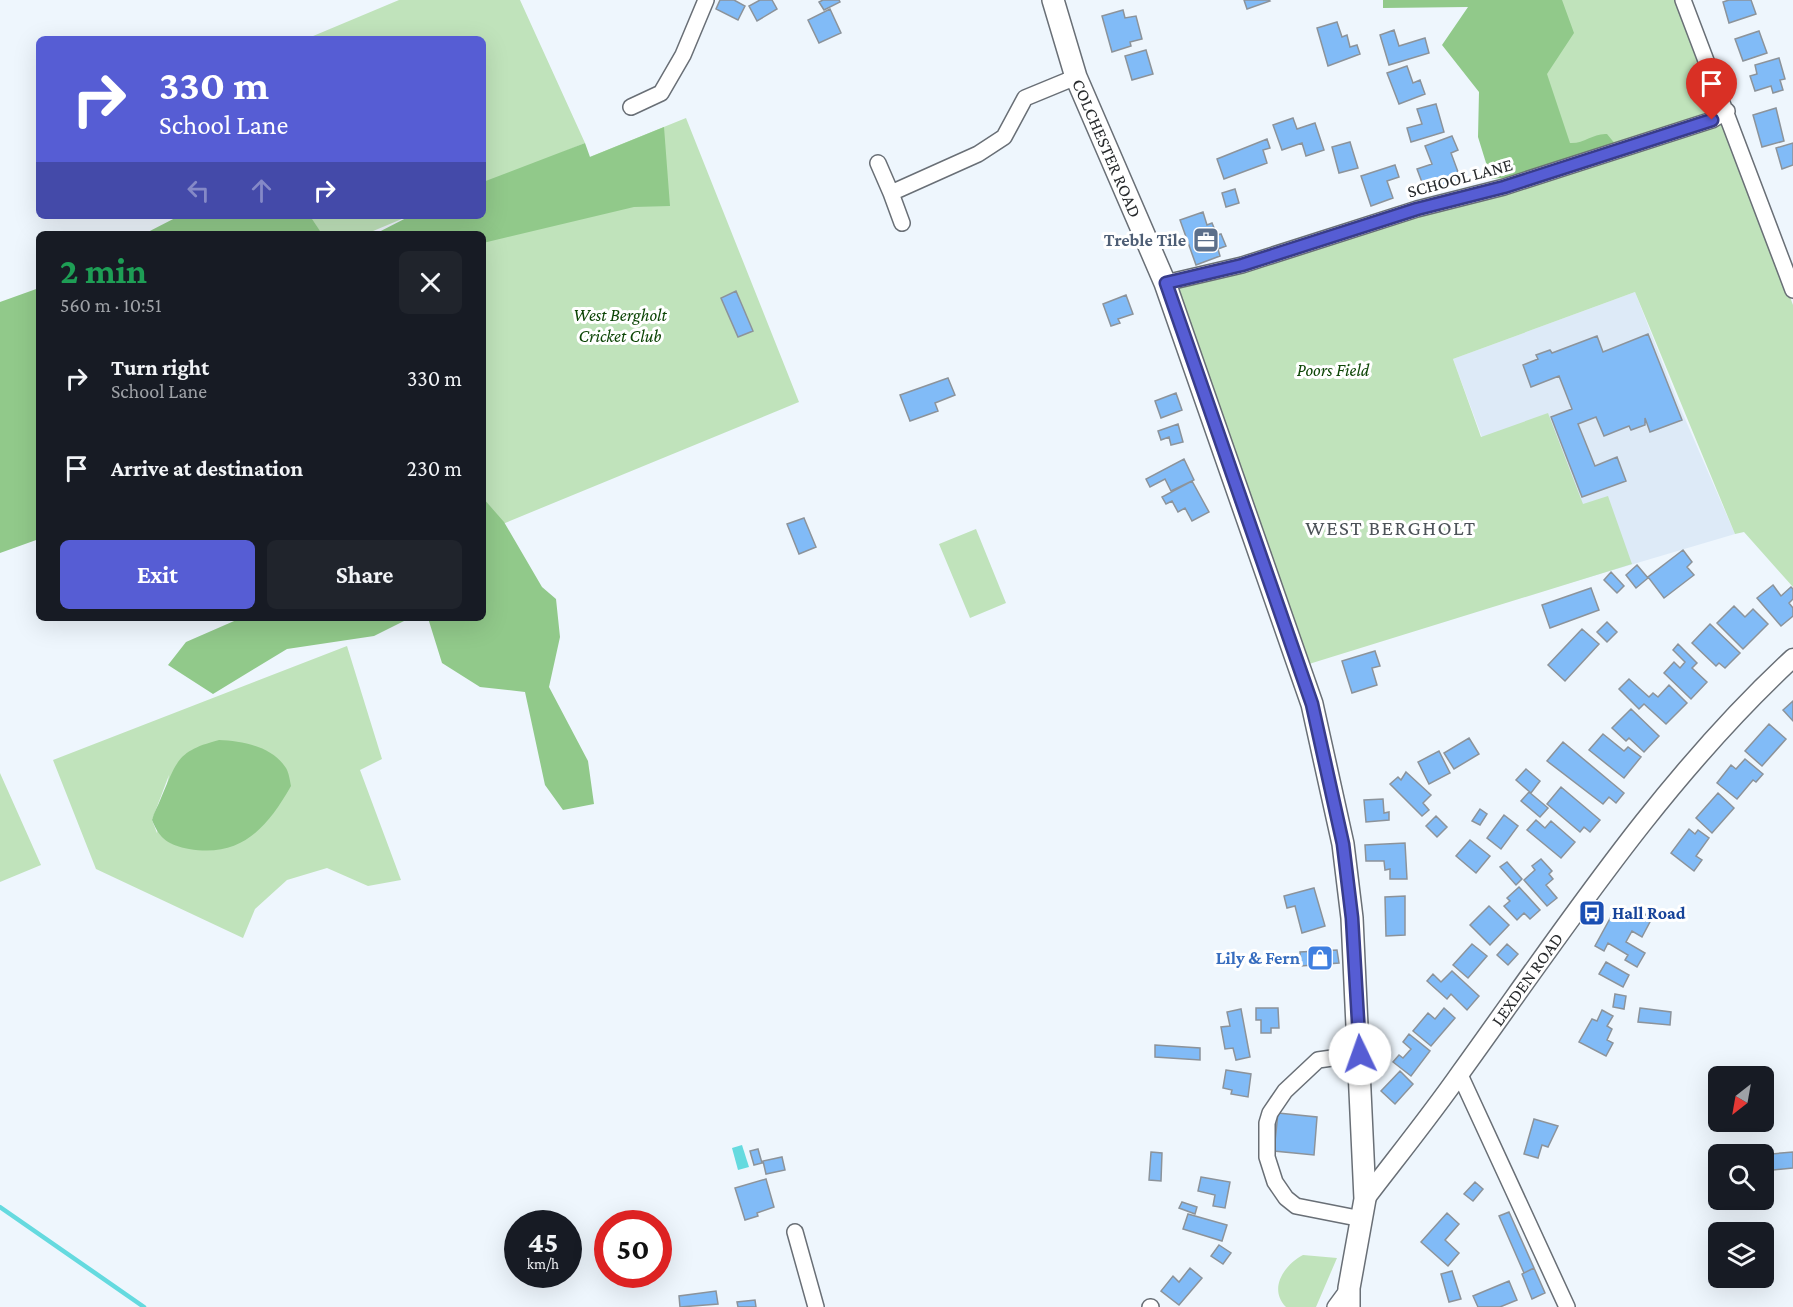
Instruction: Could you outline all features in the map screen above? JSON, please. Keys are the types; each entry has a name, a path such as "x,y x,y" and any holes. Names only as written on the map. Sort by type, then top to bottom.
{"main road":[{"name":"COLCHESTER ROAD","path":"1053,0 1076,77 1166,283 1312,704 1343,844 1352,918 1360,1054 1363,1209 1349,1298"}],"street":[{"path":"631,107 661,93 683,55 706,0"},
{"path":"1683,0 1793,290"},
{"path":"891,193 978,154 1004,137 1025,98 1076,77"},
{"name":"SCHOOL LANE","path":"1166,283 1242,265 1417,209 1504,187 1712,120 1727,111"},
{"path":"878,163 902,223"},
{"name":"LEXDEN ROAD","path":"1363,1209 1639,825 1746,702 1793,658"},
{"path":"1360,1054 1318,1060 1285,1091 1270,1113 1267,1123 1267,1157 1275,1182 1286,1198 1296,1206 1363,1209"},
{"path":"1460,1075 1567,1307"},
{"path":"795,1232 816,1307"},
{"path":"1335,1307 1349,1298"}],"shaded area":[{"path":"1635,292 1679,405 1735,534 1539,592 1453,359"}],"green space":[{"path":"399,0 520,0 585,143 486,184 486,36 313,36"},
{"path":"1383,0 1562,0 1574,33 1547,74 1570,143 1607,134 1616,145 1526,176 1491,179 1478,137 1479,92 1442,45 1468,7 1383,8"},
{"path":"1512,0 1678,0 1719,108 1572,161"},
{"name":"West Bergholt Cricket Club","path":"686,118 799,402 486,531 486,231 415,231 469,219 486,219 486,199"},
{"name":"Poors Field","path":"1724,121 1793,305 1793,587 1744,532 1735,534 1635,292 1453,359 1481,437 1548,413 1583,504 1608,496 1632,564 1309,664 1176,287"},
{"path":"664,127 670,206 634,207 486,242 486,231 381,231 404,219 486,219 486,181 585,143 590,157"},
{"path":"173,219 312,219 320,231 150,231"},
{"path":"306,219 402,219 373,231 312,231"},
{"path":"36,289 36,540 0,553 0,302"},
{"path":"486,501 504,522 542,587 556,599 560,637 549,687 588,761 594,804 563,810 545,785 525,692 480,687 442,663 429,621 486,621"},
{"path":"976,529 1006,603 970,618 939,544"},
{"path":"234,621 404,621 374,636 287,649 213,694 168,665 186,642"},
{"path":"347,646 382,759 360,770 401,880 368,886 327,868 287,880 255,909 243,938 96,869 53,760","holes":["169,775 157,833 152,820"]},
{"path":"219,740 247,743 273,754 286,768 291,786 262,827 238,844 207,851 176,846 158,832 152,820 155,812 180,759 194,748"},
{"path":"0,773 41,865 0,882"},
{"path":"1303,1255 1337,1258 1316,1307 1286,1307 1278,1293 1278,1285 1290,1265"}],"water":[{"path":"742,1145 749,1167 738,1170 732,1148"}],"building":[{"path":"720,0 734,0 745,6 738,20 716,9"},
{"path":"760,0 772,0 777,9 757,21 749,6"},
{"path":"839,0 840,2 824,10 819,2"},
{"path":"1244,0 1269,0 1270,1 1247,9"},
{"path":"1751,0 1756,14 1729,23 1723,2"},
{"path":"830,9 841,33 819,43 808,20"},
{"path":"1123,10 1125,18 1136,16 1142,39 1130,42 1131,46 1112,52 1102,16"},
{"path":"1337,22 1342,37 1347,35 1350,47 1357,45 1360,54 1328,66 1317,28"},
{"path":"1394,30 1399,46 1425,38 1429,53 1389,65 1380,35"},
{"path":"1759,31 1767,53 1743,61 1735,39"},
{"path":"1146,50 1153,74 1132,80 1125,56"},
{"path":"1779,58 1785,79 1780,80 1783,90 1773,93 1771,86 1755,91 1750,76 1757,74 1755,65"},
{"path":"1407,66 1413,83 1420,80 1425,94 1399,104 1387,73"},
{"path":"1436,104 1444,132 1411,142 1407,128 1422,124 1417,109"},
{"path":"1776,108 1784,141 1762,147 1753,115"},
{"path":"1293,118 1297,129 1315,123 1324,150 1306,156 1302,143 1282,150 1273,125"},
{"path":"1452,136 1458,150 1451,153 1461,180 1426,193 1417,169 1432,164 1425,146"},
{"path":"1267,139 1270,148 1263,150 1267,163 1224,179 1217,159"},
{"path":"1350,142 1358,168 1339,173 1332,147"},
{"path":"1793,143 1793,165 1782,169 1776,148"},
{"path":"1395,165 1399,177 1387,181 1393,198 1371,206 1361,176"},
{"path":"1235,189 1239,203 1226,207 1222,193"},
{"name":"Treble Tile","path":"1203,212 1207,225 1212,223 1217,235 1221,234 1226,246 1218,249 1220,256 1196,265 1180,220"},
{"path":"736,291 753,331 738,337 721,298"},
{"path":"1126,295 1133,314 1118,319 1120,323 1111,326 1103,304"},
{"path":"1648,334 1682,420 1650,432 1645,418 1645,425 1631,430 1629,426 1604,436 1596,417 1578,424 1595,466 1617,457 1626,481 1582,497 1551,417 1572,409 1559,376 1531,387 1523,365 1538,359 1536,355 1550,350 1552,353 1597,336 1603,352"},
{"path":"948,378 955,395 935,403 938,411 910,421 900,395"},
{"path":"1176,393 1182,410 1161,418 1155,401"},
{"path":"1178,424 1183,442 1171,445 1169,437 1161,440 1158,431"},
{"path":"1184,459 1194,480 1171,491 1165,479 1150,487 1146,479"},
{"path":"1192,481 1209,512 1192,521 1185,508 1178,512 1172,501 1166,504 1162,497"},
{"path":"804,518 816,547 799,554 787,524"},
{"path":"1683,550 1692,562 1687,567 1694,575 1664,598 1648,577"},
{"path":"1637,565 1648,578 1636,588 1626,575"},
{"path":"1611,572 1624,586 1617,593 1604,580"},
{"path":"1773,585 1781,596 1791,587 1793,589 1793,599 1789,603 1793,608 1793,616 1781,626 1757,598"},
{"path":"1591,588 1599,610 1550,628 1542,605"},
{"path":"1734,606 1745,617 1753,609 1768,624 1743,649 1717,623"},
{"path":"1607,622 1617,632 1607,642 1597,632"},
{"path":"1710,624 1740,653 1725,668 1719,663 1716,666 1692,643"},
{"path":"1582,629 1599,644 1565,681 1548,665"},
{"path":"1678,644 1697,663 1692,668 1707,682 1691,699 1664,673 1674,662 1680,668 1685,662 1673,650"},
{"path":"1375,651 1380,666 1372,668 1377,685 1352,693 1342,661"},
{"path":"1629,679 1649,697 1653,693 1658,697 1669,685 1687,703 1666,724 1644,704 1639,709 1619,689"},
{"path":"1793,701 1793,721 1783,710"},
{"path":"1631,709 1659,736 1644,752 1629,738 1626,741 1612,728"},
{"path":"1769,724 1786,739 1762,766 1745,751"},
{"path":"1603,734 1624,751 1628,747 1641,757 1624,778 1589,750"},
{"path":"1469,738 1479,754 1454,769 1444,753"},
{"path":"1563,742 1624,793 1616,803 1609,797 1603,804 1547,761"},
{"path":"1439,751 1450,773 1429,784 1418,762"},
{"path":"1745,759 1763,774 1756,782 1753,780 1737,799 1717,783 1731,765 1736,769"},
{"path":"1526,769 1540,781 1531,793 1516,780"},
{"path":"1406,772 1431,795 1423,803 1429,810 1422,816 1390,784 1398,777 1401,780"},
{"path":"1561,787 1600,820 1590,832 1584,827 1580,832 1547,804"},
{"path":"1529,792 1548,808 1540,817 1521,801"},
{"path":"1718,793 1734,808 1712,833 1696,818"},
{"path":"1383,799 1384,813 1389,812 1389,820 1366,822 1364,800"},
{"path":"1480,809 1487,814 1480,825 1472,821"},
{"path":"1504,815 1518,826 1501,849 1487,838"},
{"path":"1436,816 1447,827 1437,837 1426,826"},
{"path":"1536,820 1545,828 1551,821 1575,842 1561,858 1527,830"},
{"path":"1689,829 1695,834 1698,830 1709,838 1696,856 1702,860 1694,871 1671,853"},
{"path":"1470,840 1490,856 1476,873 1456,856"},
{"path":"1405,843 1407,879 1390,879 1390,869 1385,870 1384,861 1366,861 1365,845"},
{"path":"1541,859 1552,871 1549,874 1553,879 1546,885 1557,898 1547,906 1524,880 1535,870 1532,866"},
{"path":"1507,862 1522,879 1516,885 1500,867"},
{"path":"1519,887 1540,910 1530,919 1524,913 1517,920 1504,906 1510,901 1507,898"},
{"path":"1314,888 1325,926 1302,933 1295,906 1287,908 1284,896"},
{"path":"1405,896 1405,935 1386,936 1385,897"},
{"path":"1489,906 1509,925 1490,945 1470,925"},
{"path":"1634,908 1652,918 1642,937 1632,931 1626,942 1645,953 1637,967 1625,960 1628,955 1608,943 1604,951 1595,946 1613,913 1627,921"},
{"path":"1472,944 1487,956 1468,978 1453,965"},
{"path":"1507,944 1518,954 1508,965 1497,955"},
{"name":"Lily & Fern","path":"1337,950 1339,963 1301,966 1300,952"},
{"path":"1606,962 1629,975 1623,987 1599,974"},
{"path":"1452,971 1479,996 1467,1010 1451,994 1447,999 1427,981 1433,974 1441,982"},
{"path":"1615,994 1626,996 1624,1009 1613,1007"},
{"path":"1256,1008 1278,1008 1279,1028 1271,1028 1271,1033 1261,1033 1261,1020 1256,1020"},
{"path":"1444,1008 1455,1018 1431,1046 1413,1031 1428,1013 1435,1019"},
{"path":"1640,1008 1671,1012 1670,1025 1638,1022"},
{"path":"1241,1009 1250,1057 1236,1060 1233,1048 1225,1049 1221,1027 1230,1026 1227,1012"},
{"path":"1602,1010 1613,1016 1607,1026 1612,1029 1607,1040 1613,1043 1606,1056 1579,1042 1592,1019 1597,1021"},
{"path":"1409,1034 1430,1051 1411,1076 1393,1062 1399,1055 1403,1058 1411,1049 1403,1042"},
{"path":"1155,1045 1200,1048 1200,1060 1155,1057"},
{"path":"1226,1070 1251,1074 1248,1097 1231,1094 1232,1090 1223,1088"},
{"path":"1400,1071 1413,1084 1395,1104 1381,1091"},
{"path":"1278,1113 1317,1117 1314,1155 1274,1151"},
{"path":"1534,1119 1558,1126 1548,1147 1542,1145 1538,1158 1524,1154"},
{"path":"758,1149 762,1163 754,1165 750,1151"},
{"path":"1151,1152 1162,1153 1161,1181 1149,1180"},
{"path":"1793,1152 1793,1168 1774,1170 1774,1154"},
{"path":"782,1157 785,1170 766,1174 763,1161"},
{"path":"1201,1177 1230,1182 1225,1208 1213,1206 1215,1195 1198,1191"},
{"path":"766,1179 774,1207 745,1220 735,1188"},
{"path":"1475,1182 1483,1189 1473,1201 1464,1194"},
{"path":"1182,1202 1197,1207 1195,1214 1179,1208"},
{"path":"1509,1212 1534,1268 1524,1273 1499,1216"},
{"path":"1447,1213 1459,1224 1445,1240 1459,1253 1448,1266 1421,1242"},
{"path":"1188,1214 1227,1225 1222,1241 1183,1229"},
{"path":"1219,1245 1231,1253 1223,1264 1211,1256"},
{"path":"1190,1268 1202,1278 1179,1305 1161,1291 1173,1276 1179,1282"},
{"path":"1534,1268 1545,1293 1532,1299 1522,1274"},
{"path":"1452,1271 1461,1299 1449,1302 1441,1274"},
{"path":"1509,1281 1517,1300 1500,1307 1478,1307 1473,1296"},
{"path":"716,1291 718,1304 680,1307 679,1296"},
{"path":"755,1300 756,1307 738,1307 737,1302"}],"waterway":[{"path":"0,1207 144,1307"}],"place":[{"name":"Treble Tile","path":"1206,240"},
{"name":"Hall Road","path":"1592,913"},
{"name":"Lily & Fern","path":"1320,958"}],"district":[{"name":"WEST BERGHOLT","path":"1391,528"}],"route":[{"path":"1360,1054 1352,918 1343,844 1312,704 1247,523 1166,283 1242,265 1417,209 1504,187 1712,120"}]}
